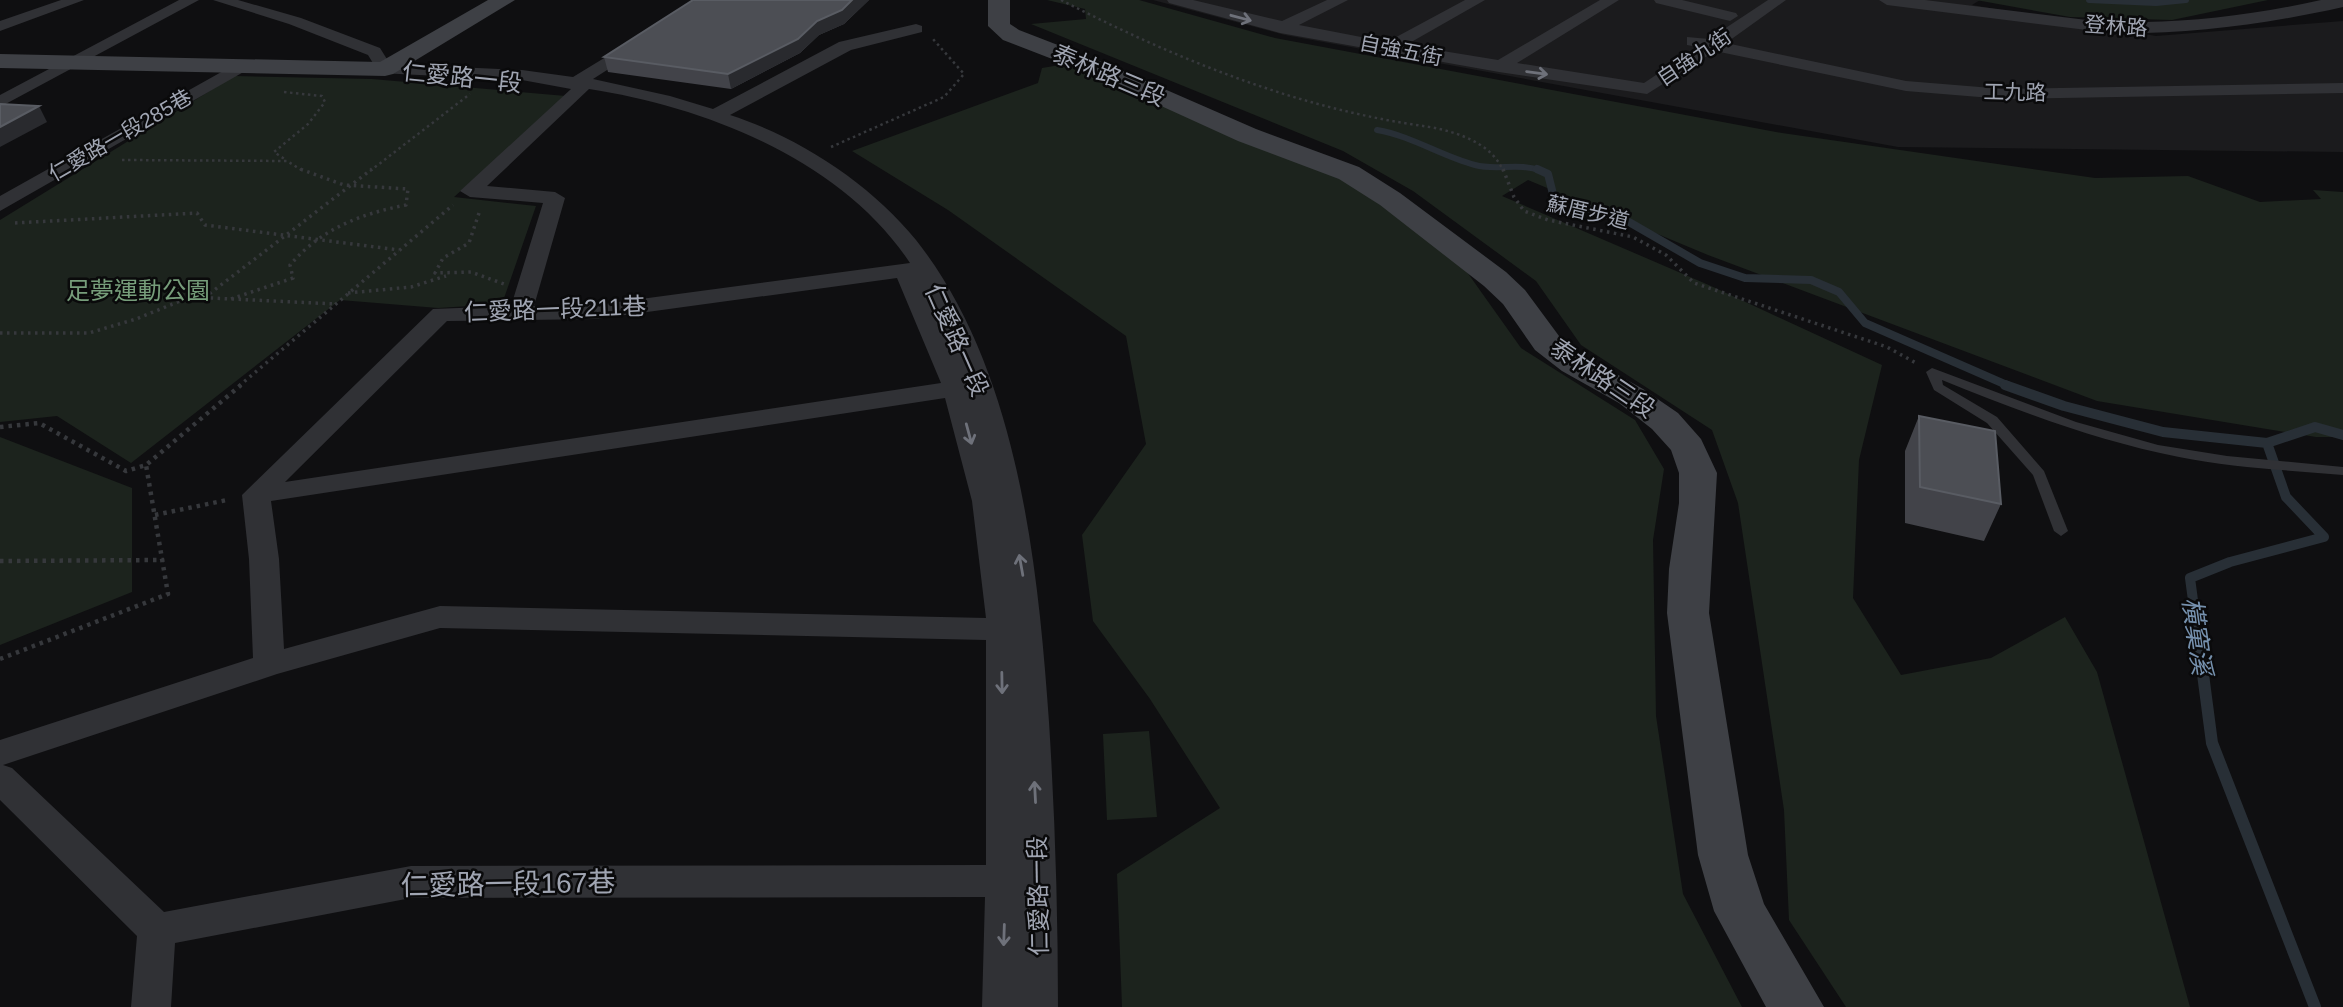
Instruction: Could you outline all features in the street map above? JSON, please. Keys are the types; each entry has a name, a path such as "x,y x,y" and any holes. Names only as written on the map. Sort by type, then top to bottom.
{"main road":[{"path":"385,69 504,0"},
{"name":"泰林路三段","path":"999,0 999,26 1011,35 1099,69 1247,135 1338,168 1390,199 1495,279 1514,297 1547,343 1574,364 1631,396 1665,421 1688,447 1698,473 1698,503 1689,569 1688,613 1723,855 1740,911 1796,1007"},
{"name":"仁愛路一段","path":"0,61 385,69"}],"street":[{"path":"0,26 76,0"},
{"path":"0,102 191,0"},
{"path":"220,0 295,21 374,52 385,69"},
{"name":"自強五街","path":"1175,0 1280,28 1629,87"},
{"path":"1280,28 1337,0"},
{"path":"1388,48 1477,0"},
{"path":"1499,67 1611,0"},
{"path":"1662,0 1730,16"},
{"name":"自強九街","path":"1629,87 1754,0"},
{"name":"自強九街","path":"1629,87 1647,89 1777,0"},
{"name":"登林路","path":"1887,0 2103,27 2149,29 2235,24 2343,1"},
{"path":"714,116 845,46 921,30"},
{"path":"477,191 579,86 646,37"},
{"name":"工九路","path":"1693,41 1906,86 2004,94 2343,88"},
{"name":"仁愛路一段285巷","path":"0,205 241,66"},
{"name":"仁愛路一段","path":"385,69 627,90 714,116 804,158 838,179 872,206 902,236 944,351 969,387 998,582 1014,630 1023,881 1038,1007"},
{"name":"仁愛路一段","path":"385,69 500,73 579,86 681,115 773,155 843,201 884,243 915,269"},
{"path":"477,191 555,198 521,312"},
{"name":"仁愛路一段211巷","path":"256,495 441,314 596,312 680,303 915,269"},
{"path":"269,665 264,559 256,495 969,387"},
{"path":"0,753 269,665 440,617 1014,630"},
{"path":"0,778 157,930 151,1007"},
{"name":"仁愛路一段","path":"1002,1007 1023,881"},
{"name":"仁愛路一段167巷","path":"157,930 411,882 1023,881"}],"lane":[{"path":"1932,372 2062,422 2160,449 2258,464 2343,471"},
{"path":"1932,372 1938,387 1992,420 2039,474 2061,531"}],"path":[{"name":"蘇厝步道","path":"1061,0 1127,34 1277,92 1362,117 1438,128 1475,142 1498,158 1514,197 1524,211 1548,220 1633,237 1666,255 1694,283 1887,347 1932,372"},
{"path":"804,158 944,97 964,74 921,30"},
{"path":"230,299 293,278 290,265 302,249 350,219 406,205 408,189 330,184 310,176 274,152 308,124 325,102 322,96 278,92 268,87 298,67"},
{"path":"204,298 491,78"},
{"path":"79,159 287,161"},
{"path":"0,427 39,423 126,471 146,465 399,250 477,191"},
{"path":"447,276 436,273 443,258 465,250 472,241 477,191"},
{"path":"13,223 197,213 205,225 399,250"},
{"path":"348,293 411,287 471,272 494,284 530,284"},
{"path":"0,333 89,333 190,297 336,304"},
{"path":"0,659 168,594 146,465"},
{"path":"155,515 256,495"},
{"path":"0,561 164,561"}],"shaded area":[{"path":"1153,0 1980,0 1972,5 2156,36 2343,21 2343,152 1898,147 1285,35"}],"green space":[{"path":"1047,0 1139,0 1275,38 1782,133 2095,178 2188,176 2260,202 2321,199 2313,190 2343,192 2343,437 2316,437 2097,401 1708,255 1528,180 1502,196 1711,286 1882,365 1859,460 1853,598 1901,675 1991,658 2065,617 2097,672 2190,1007 1846,1007 1789,920 1784,810 1738,503 1712,430 1581,345 1536,281 1413,191 1343,151 1031,24 1086,19 1085,9"},
{"path":"1976,0 2268,0 2172,20 2070,17"},
{"path":"1072,63 1338,174 1462,265 1521,348 1635,420 1664,469 1653,540 1656,716 1683,894 1742,1007 1122,1007 1117,874 1220,808 1150,699 1093,621 1082,535 1146,444 1126,336 948,210 852,151 1038,83 1042,68"},
{"name":"足夢運動公園","path":"234,76 372,79 566,96 454,197 536,206 502,304 438,308 340,300 131,463 57,416 0,422 0,220"},
{"path":"0,437 132,488 132,592 0,645"},
{"path":"1149,731 1157,817 1107,820 1103,734"}],"building":[{"path":"693,0 852,0 842,10 817,21 798,39 728,74 604,57"},
{"path":"0,104 39,106 0,127"},
{"path":"1919,416 1995,431 2001,504 1920,487"}],"waterway":[{"path":"2089,0 2156,3 2186,0"},
{"path":"1377,130 1475,165 1524,167 1541,171"},
{"path":"1537,169 1548,174 1554,198 1629,222 1700,263 1745,278 1811,280 1839,292 1865,323 2009,386"},
{"path":"2005,385 2064,406 2163,432 2267,443"},
{"name":"橫窠溪","path":"2267,443 2315,427 2343,435"},
{"name":"橫窠溪","path":"2201,660 2190,578 2230,562 2324,537 2286,497 2267,443"},
{"name":"橫窠溪","path":"2201,659 2212,743 2315,1007"}]}
